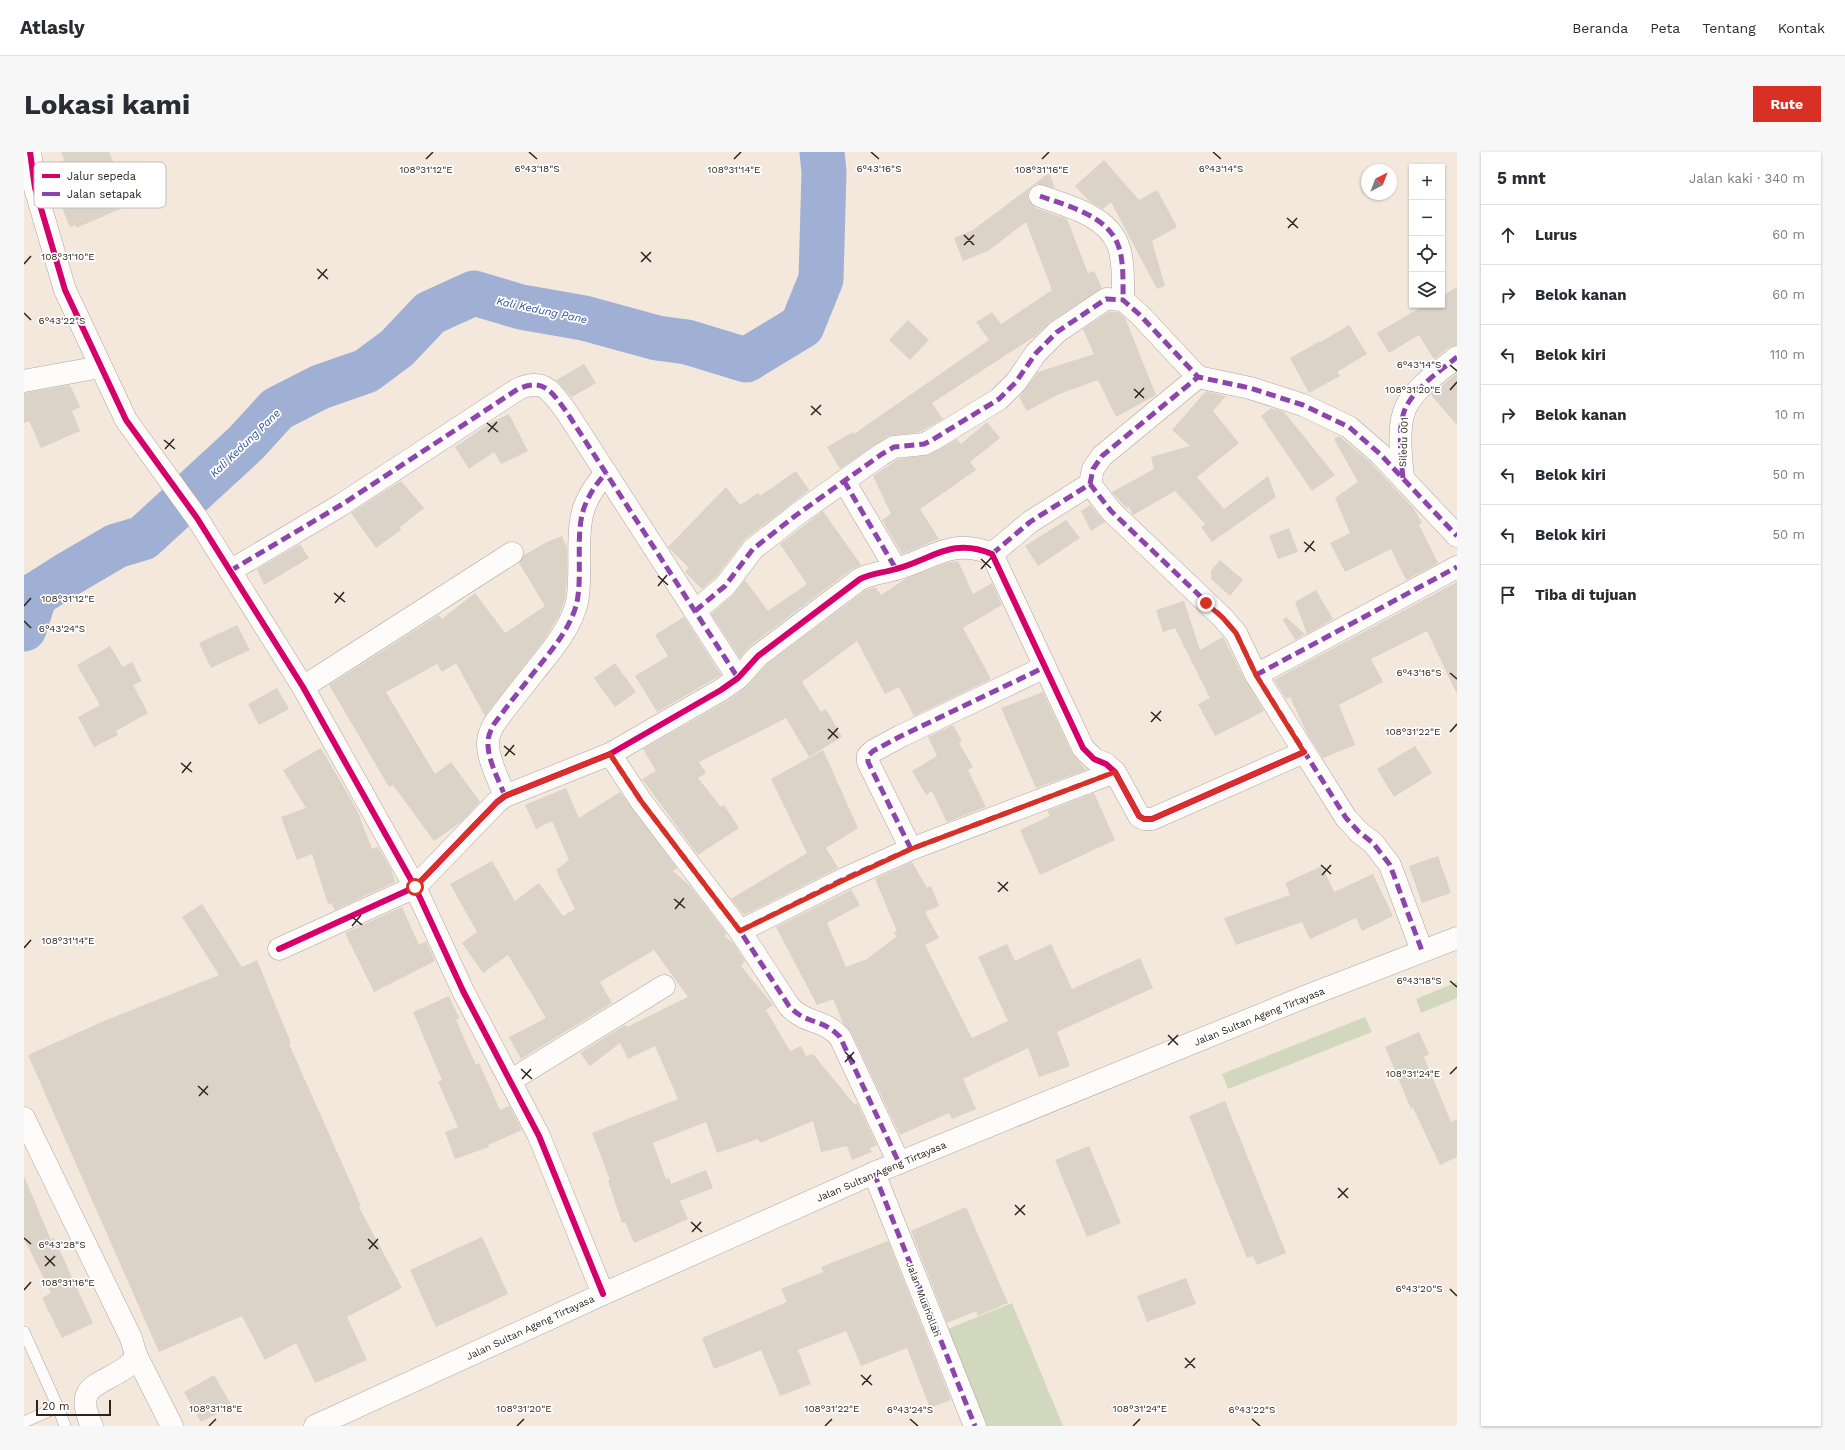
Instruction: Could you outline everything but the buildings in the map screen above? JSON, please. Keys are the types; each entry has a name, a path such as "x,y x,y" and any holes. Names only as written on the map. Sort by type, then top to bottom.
{"street":[{"path":"30,152 34,176"},
{"path":"1040,196 1090,216 1108,228 1119,246 1123,300"},
{"path":"42,208 65,290 126,420 197,518 303,687 415,887 462,991 539,1136 603,1294"},
{"path":"695,611 725,586 753,549 795,516 894,447 924,444 999,399 1016,382 1036,353 1057,332 1106,299 1123,300 1140,315 1198,377 1250,388 1302,406 1349,427 1380,454 1457,536"},
{"name":"Siledu 001","path":"1403,478 1401,448 1402,419 1406,406 1420,389 1457,357"},
{"path":"24,381 100,367"},
{"path":"992,554 1030,522 1090,484 1093,469 1102,456 1198,377"},
{"path":"230,571 341,505 518,389 528,385 538,384 547,387 555,396 738,678"},
{"path":"505,796 495,773 489,750 489,735 494,724 556,644 570,622 577,602 580,565 581,519 585,504 592,489 606,473"},
{"path":"844,481 896,569"},
{"path":"1090,484 1111,511 1236,633 1256,675 1346,818 1359,832 1373,843 1390,865 1422,952"},
{"path":"279,949 415,887 497,802 505,796 610,754 721,690 738,678 758,656 860,579 868,575 896,569 938,552 951,549 966,547 978,548 992,554 1083,748 1094,759 1106,764 1115,772 1139,816 1144,819 1152,819 1304,752"},
{"path":"303,687 512,553"},
{"path":"1256,675 1457,568"},
{"path":"911,849 868,762 868,756 873,751 901,736 1045,667"},
{"path":"610,754 641,801 740,931 789,1006 797,1015 806,1020 833,1029 840,1037 899,1163"},
{"path":"740,931 911,849 1115,772"},
{"name":"Jalan Sultan Ageng Tirtayasa","path":"315,1426 603,1294 874,1173 1306,996 1457,938"},
{"path":"510,1081 664,986"},
{"path":"24,1118 132,1338 136,1355 172,1426"},
{"name":"Jalan Mushollah","path":"874,1173 975,1426"},
{"path":"92,1426 86,1414 84,1400 92,1387 130,1365 136,1355"}],"lane":[{"path":"24,1332 58,1406 64,1426"},
{"path":"24,1422 58,1406"}],"green space":[{"path":"1457,982 1457,998 1421,1013 1416,999"},
{"path":"1365,1017 1372,1032 1228,1089 1222,1074"},
{"path":"1012,1303 1063,1426 982,1426 943,1331"}],"waterway":[{"name":"Kali Kedung Pane","path":"24,629 35,595 116,546 143,538 246,443 277,409 320,387 366,371 397,348 430,313 474,293 521,307 584,318 657,338 687,342 746,360 802,326 821,279 824,172 822,152"}],"marked path":[{"path":"1040,196 1085,213 1105,226 1113,235 1118,245 1121,257 1123,272 1123,300"},
{"path":"695,611 725,586 753,549 795,516 894,447 924,444 999,399 1016,382 1036,353 1057,332 1106,299 1123,300 1140,315 1198,377 1250,388 1303,405 1349,427 1380,454 1457,536"},
{"path":"1403,478 1401,423 1406,407 1422,386 1457,357"},
{"path":"1090,484 1093,469 1102,456 1198,377"},
{"path":"230,571 341,505 518,389 534,385 541,386 551,392 566,411 738,678"},
{"path":"505,796 489,755 489,735 494,724 554,647 570,621 577,602 579,590 579,537 582,513 597,483 606,473"},
{"path":"844,481 896,569"},
{"path":"992,554 1030,522 1090,484 1111,511 1223,618 1236,633 1256,675 1346,818 1359,832 1373,843 1390,865 1422,951"},
{"path":"1256,675 1457,567"},
{"path":"911,849 868,762 868,756 873,751 901,736 1045,667"},
{"path":"610,754 641,801 740,931 789,1006 795,1012 827,1027 840,1037 899,1163"},
{"path":"740,931 844,879 911,849 1115,772"},
{"path":"874,1173 975,1426"}],"cycle path":[{"path":"30,152 34,181"},
{"path":"41,208 65,290 126,420 197,518 303,687 415,887 463,991 539,1136 603,1294"},
{"path":"279,949 415,887 497,802 505,796 610,754 721,690 738,678 758,656 860,579 869,575 909,565 942,551 965,548 978,549 992,554 1083,748 1094,759 1106,764 1115,772 1139,816 1144,819 1152,819 1304,752"}],"route":[{"path":"415,887 497,802 505,796 610,754 641,801 740,931 911,849 1115,772 1135,811 1144,819 1152,819 1304,752 1256,675 1236,633 1223,618 1206,603"}]}
